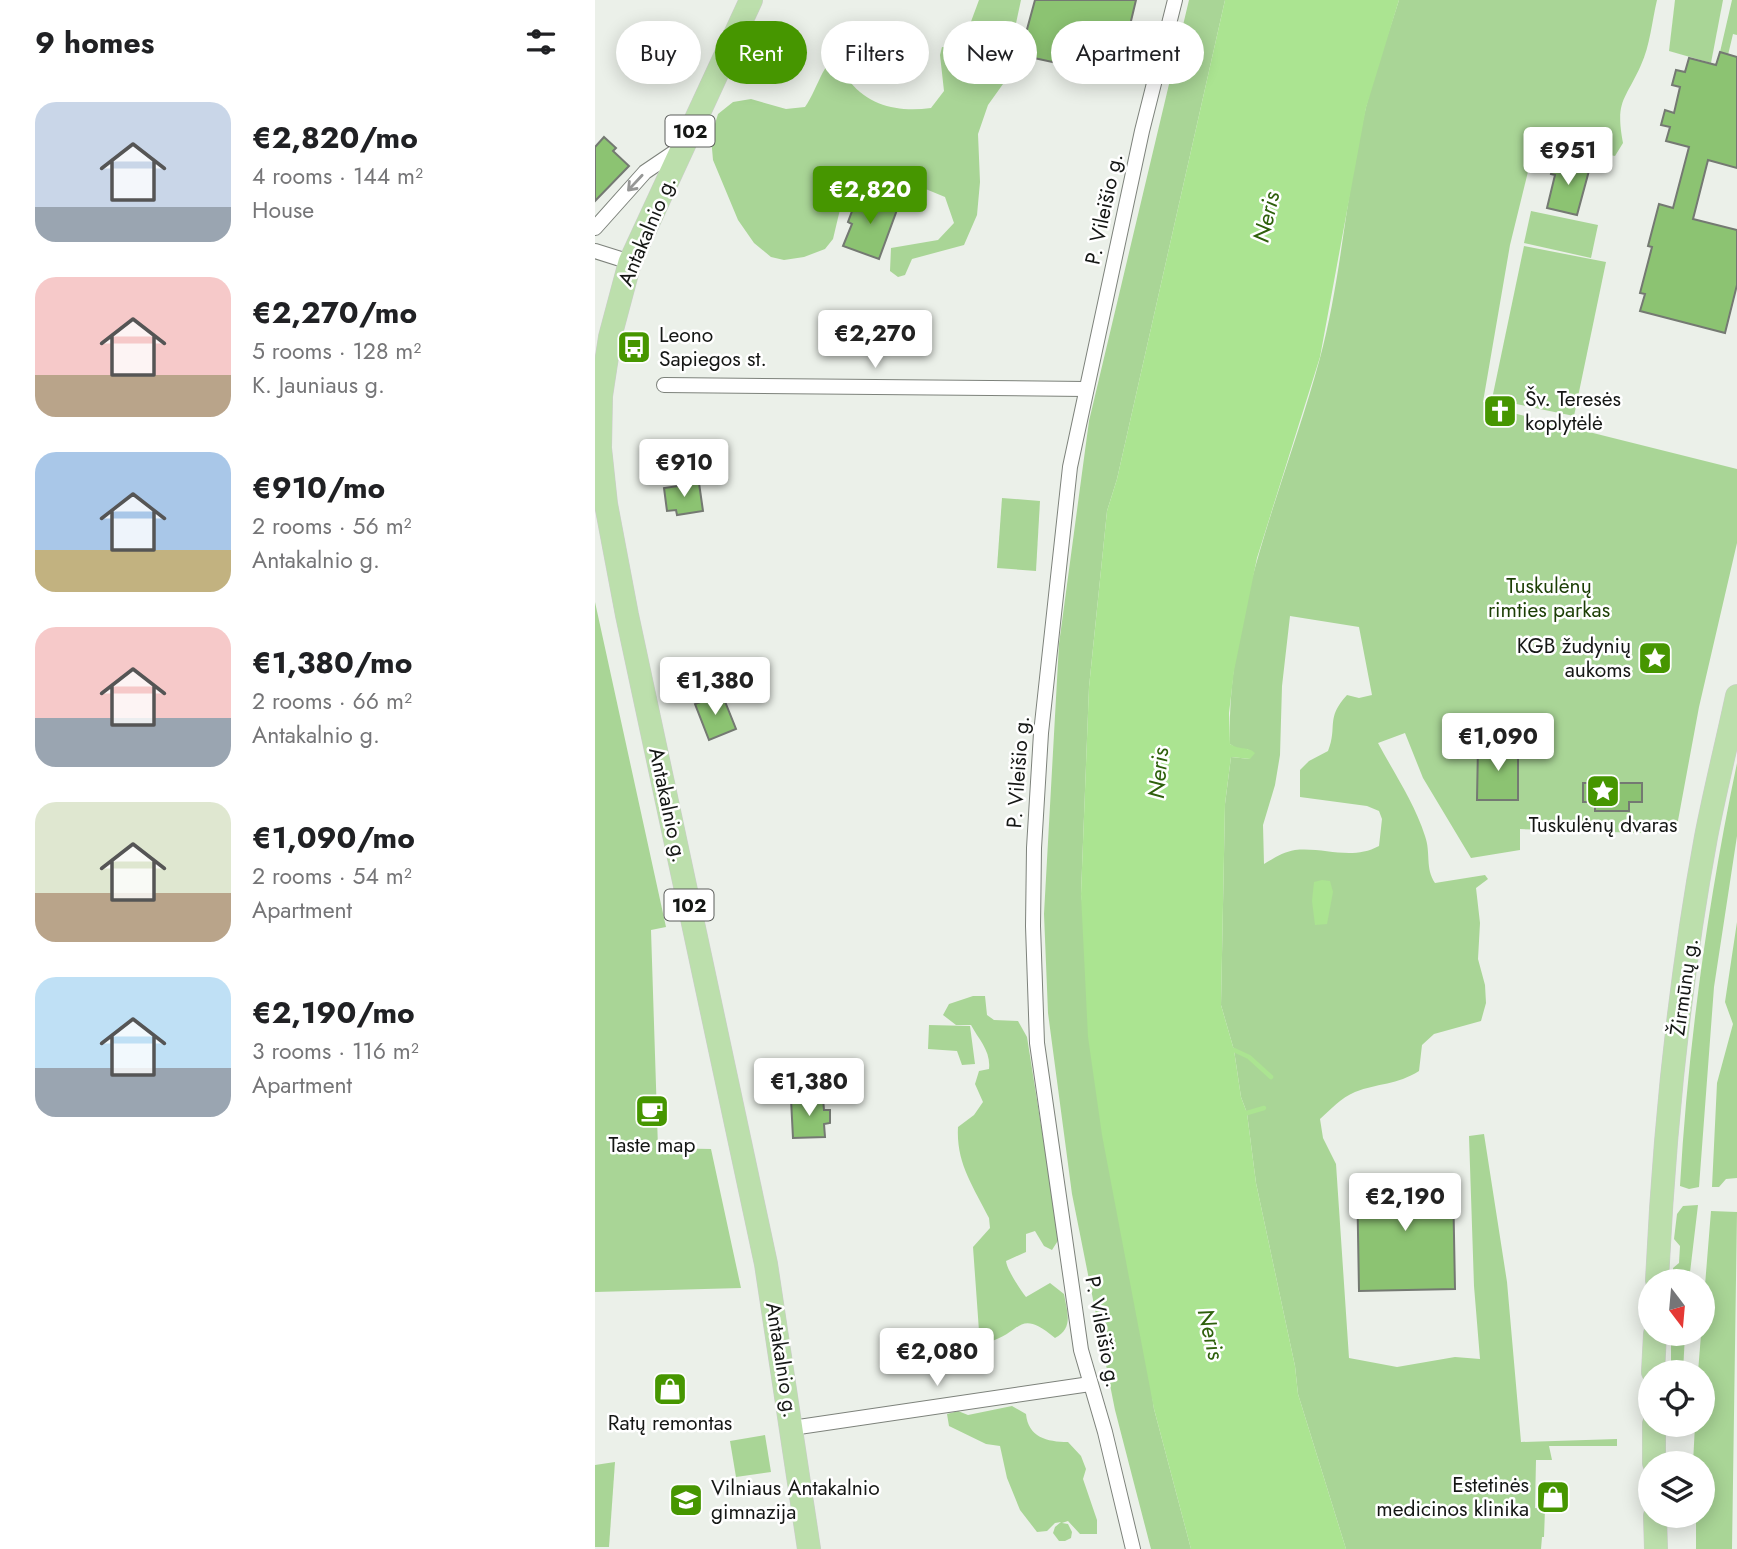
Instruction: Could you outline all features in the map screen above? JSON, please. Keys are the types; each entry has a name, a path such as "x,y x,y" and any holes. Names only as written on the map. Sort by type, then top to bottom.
{"main road":[{"name":"Antakalnio g.","path":"751,0 630,262 615,314 602,381 599,414 603,483 627,615 746,1165 775,1315 809,1549"},
{"name":"Žirmūnų g.","path":"1658,1269 1661,1196 1678,1024 1702,857 1737,696"},
{"path":"1655,1528 1656,1549"}],"street":[{"name":"P. Vileišio g.","path":"1133,1549 1105,1432 1081,1350 1037,1043 1033,926 1041,733 1067,491 1085,389 1175,0"},
{"path":"595,228 645,172 683,146"},
{"path":"595,251 630,262"},
{"path":"664,385 1085,389"},
{"path":"792,1428 1090,1384"}],"green space":[{"path":"979,0 1021,0 1016,21 971,21"},
{"path":"1189,0 1225,0 1117,479 1107,511 1089,687 1081,894 1154,1409 1191,1549 1151,1549 1115,1410 1072,1194 1048,1013 1044,914 1059,644 1089,421 1169,84 1204,84 1204,21 1184,21"},
{"name":"Tuskulėnų rimties parkas","path":"1399,0 1657,0 1644,58 1623,101 1620,118 1623,143 1615,156 1536,139 1510,245 1483,402 1510,407 1509,412 1737,469 1737,543 1699,707 1677,826 1642,833 1520,829 1520,850 1471,858 1423,778 1405,733 1378,743 1421,824 1427,842 1430,872 1435,883 1485,875 1488,879 1476,888 1480,923 1478,959 1485,985 1486,1003 1481,1021 1434,1034 1422,1045 1419,1071 1403,1079 1355,1092 1320,1119 1323,1138 1336,1164 1349,1358 1397,1367 1455,1357 1480,1359 1474,1286 1469,1136 1484,1134 1507,1282 1521,1442 1617,1439 1617,1446 1549,1446 1552,1460 1536,1460 1535,1508 1545,1509 1541,1549 1346,1549 1298,1394 1295,1366 1256,1183 1247,1113 1241,1097 1234,1050 1221,1005 1225,804 1231,757 1250,759 1248,749 1237,749 1230,744 1231,694 1238,644 1261,548 1320,358 1334,296 1359,138","holes":["1290,616 1359,627 1372,695 1359,698 1347,695 1340,703 1334,717 1328,751 1309,761 1300,770 1300,797 1367,806 1379,811 1382,819 1379,846 1358,853 1295,850 1264,864 1263,825 1275,785 1280,755 1282,686"]},
{"path":"1675,0 1723,0 1711,63 1669,51"},
{"path":"1732,0 1737,0 1737,35 1733,34 1728,55 1720,52"},
{"path":"943,47 943,82 940,55"},
{"path":"821,77 821,84 852,84 867,97 897,108 931,108 944,91 943,84 1003,84 988,105 978,134 980,182 977,215 964,245 912,259 905,275 898,277 890,271 891,248 938,240 954,223 945,197 911,183 886,187 876,193 853,191 842,201 833,239 825,249 804,257 784,260 771,257 754,243 738,220 713,160 711,137 718,114 733,102 751,99 786,109 805,107"},
{"path":"1531,211 1598,225 1591,258 1524,243"},
{"path":"1524,246 1606,262 1574,416 1492,399"},
{"path":"1002,498 1040,501 1036,571 997,568"},
{"path":"595,602 666,927 651,930 658,1148 711,1149 741,1288 595,1292"},
{"path":"1737,763 1737,836 1714,987 1699,1187 1689,1189 1680,1186 1694,1026 1708,920"},
{"path":"1737,922 1737,1178 1726,1179 1719,1187 1712,1187 1717,1083 1733,1024 1725,1002"},
{"path":"973,996 985,996 987,1015 994,1020 1018,1021 1027,1037 1059,1239 1052,1250 1044,1246 1035,1231 1026,1234 1026,1252 1006,1261 1026,1297 1050,1283 1064,1294 1067,1324 1055,1338 1034,1324 1027,1323 989,1342 979,1331 973,1247 990,1228 989,1218 963,1163 958,1127 974,1115 983,1102 975,1084 979,1071 989,1069 989,1063 986,1051 971,1025 956,1025 943,1015 949,1004"},
{"path":"929,1025 970,1026 975,1064 962,1065 957,1051 928,1049"},
{"path":"1698,1205 1690,1269 1673,1269 1679,1263 1680,1246 1674,1239 1677,1214 1683,1206"},
{"path":"1711,1211 1737,1212 1732,1549 1696,1549 1696,1528 1715,1528 1715,1451 1694,1451 1694,1437 1715,1437 1715,1360 1699,1360 1700,1346 1715,1346 1715,1269 1706,1269"},
{"path":"1671,1346 1684,1346 1684,1360 1671,1360"},
{"path":"1012,1406 1026,1414 1030,1428 1040,1437 1068,1442 1081,1456 1086,1469 1083,1479 1097,1520 1097,1534 1080,1534 1068,1521 1062,1523 1068,1524 1072,1532 1071,1538 1065,1541 1059,1541 1053,1533 1061,1522 1055,1523 1047,1531 1037,1532 1020,1510 1007,1478 1000,1446 986,1444 949,1426 947,1414 958,1411 968,1415"},
{"path":"765,1435 771,1472 736,1477 730,1441"},
{"path":"615,1462 609,1547 595,1547 595,1465"}],"water":[{"name":"Neris","path":"1225,0 1399,0 1366,108 1320,357 1257,558 1234,671 1229,713 1230,744 1255,753 1250,759 1231,757 1225,804 1221,1005 1234,1050 1241,1097 1247,1113 1256,1183 1295,1366 1298,1394 1346,1549 1191,1549 1154,1409 1102,1135 1088,1037 1081,894 1089,687 1107,511 1117,479"},
{"path":"1330,881 1333,892 1327,924 1315,925 1312,901 1314,882"}],"building":[{"path":"1035,0 1136,0 1131,21 1051,21 1051,62 1037,59 1037,21 1029,21"},
{"path":"1720,52 1737,57 1737,168 1708,160 1693,219 1737,230 1737,285 1725,333 1640,311 1645,294 1640,293 1652,247 1648,246 1659,204 1673,208 1689,147 1666,141 1670,127 1661,125 1665,110 1674,113 1680,87 1672,85 1676,70 1685,72 1689,58 1716,65"},
{"path":"604,137 616,148 613,151 629,166 595,201 595,147"},
{"path":"1555,159 1590,167 1577,215 1547,208 1555,175 1551,174"},
{"path":"863,194 898,207 879,259 843,246 852,224 848,222 854,206 858,208"},
{"path":"699,483 703,511 677,515 676,510 667,511 664,488"},
{"path":"722,694 736,729 709,740 695,704"},
{"path":"1478,746 1518,746 1518,800 1477,800"},
{"path":"1583,783 1642,783 1642,802 1629,802 1629,811 1595,811 1595,802 1583,802"},
{"path":"823,1098 824,1110 830,1110 830,1123 824,1124 825,1137 793,1138 791,1099"},
{"path":"1420,1174 1420,1182 1453,1182 1455,1289 1359,1291 1357,1175"}],"waterway":[{"path":"1234,1050 1249,1057 1271,1077"},
{"path":"1247,1113 1264,1108"}],"place":[{"name":"Leono Sapiegos st.","path":"634,347"},
{"name":"Šv. Teresės koplytėlė","path":"1500,411"},
{"name":"KGB žudynių aukoms","path":"1655,658"},
{"name":"Tuskulėnų dvaras","path":"1603,791"},
{"name":"Taste map","path":"652,1111"},
{"name":"Ratų remontas","path":"670,1389"},
{"name":"Estetinės medicinos klinika","path":"1553,1497"},
{"name":"Vilniaus Antakalnio gimnazija","path":"686,1500"}]}
